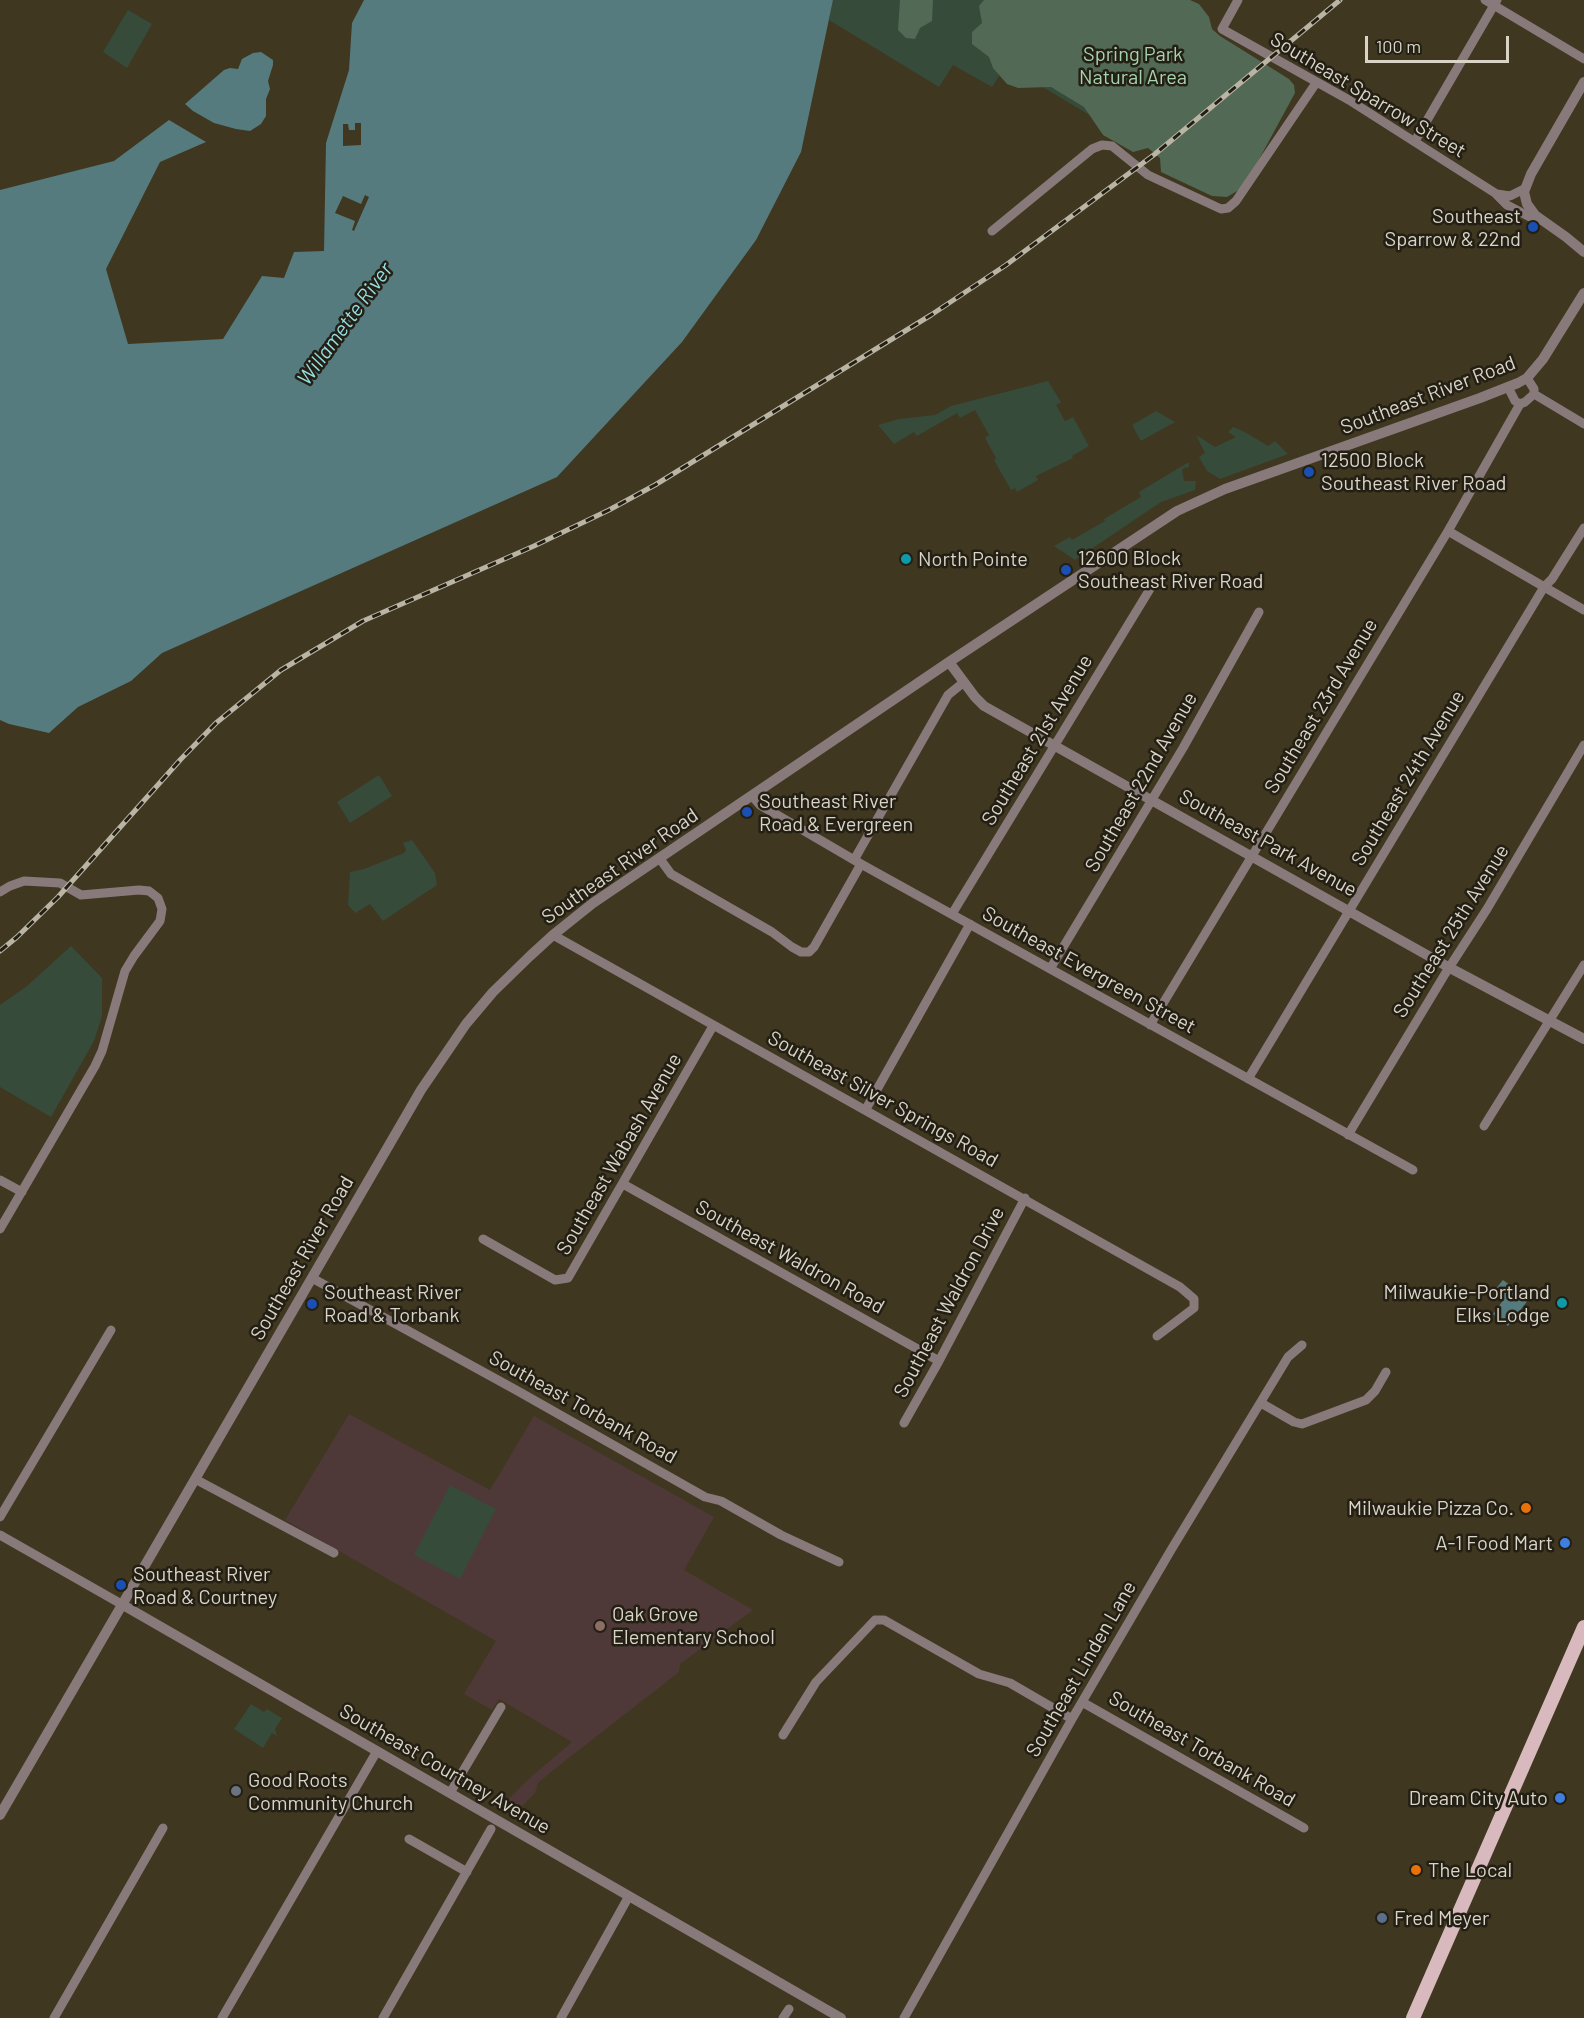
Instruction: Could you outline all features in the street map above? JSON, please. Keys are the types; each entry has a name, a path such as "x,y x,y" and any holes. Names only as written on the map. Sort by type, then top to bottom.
{"main road":[{"path":"1413,2018 1584,1627"}],"street":[{"name":"Southeast Sparrow Street","path":"1238,0 1222,29 1349,100 1495,193 1507,205 1540,220 1584,252"},
{"path":"1415,141 1492,2 1584,59"},
{"path":"992,231 1092,149 1102,145 1112,146 1148,175 1221,209 1228,208 1236,201 1316,82"},
{"path":"1495,193 1505,197 1524,189 1584,82"},
{"name":"Southeast Sparrow Street","path":"1524,189 1527,204 1540,220"},
{"path":"1566,237 1584,244"},
{"name":"Southeast River Road","path":"0,1815 442,1058 466,1024 553,935 593,903 1148,529 1192,503 1527,378 1544,359 1584,293"},
{"path":"1527,378 1534,393 1584,424"},
{"path":"1508,387 1515,401 1520,404 1534,393"},
{"name":"Southeast 23rd Avenue","path":"1150,1025 1448,531 1520,404"},
{"name":"Southeast 24th Avenue","path":"1248,1079 1544,587 1552,579 1584,528"},
{"path":"1448,531 1584,610"},
{"name":"Southeast 21st Avenue","path":"952,914 1153,584"},
{"name":"Southeast 22nd Avenue","path":"1050,969 1153,799 1259,612"},
{"name":"Southeast Park Avenue","path":"950,662 975,698 984,706 1450,968 1584,1039"},
{"path":"660,859 671,874 772,932 792,947 801,952 809,952 814,947 948,695 964,682"},
{"name":"Southeast 25th Avenue","path":"1348,1135 1488,909 1584,746"},
{"name":"Southeast Evergreen Street","path":"752,796 760,805 858,862 1413,1170"},
{"path":"0,892 24,881 60,883 81,895 149,891 158,898 162,909 160,921 125,971 102,1051 95,1066 0,1229"},
{"path":"866,1109 970,924"},
{"name":"Southeast Silver Springs Road","path":"553,935 1180,1287 1194,1299 1195,1305 1192,1310 1157,1336"},
{"path":"1484,1126 1584,965"},
{"name":"Southeast Wabash Avenue","path":"483,1239 555,1280 568,1278 713,1026"},
{"path":"0,1180 22,1192"},
{"name":"Southeast Waldron Road","path":"623,1185 939,1361"},
{"name":"Southeast Waldron Drive","path":"904,1423 1025,1198"},
{"name":"Southeast Torbank Road","path":"312,1278 705,1497 721,1501 781,1535 839,1562"},
{"path":"0,1517 111,1330"},
{"name":"Southeast Linden Lane","path":"904,2018 1072,1719 1176,1542 1288,1357 1302,1345"},
{"path":"1261,1403 1294,1422 1302,1424 1366,1400 1375,1391 1386,1372"},
{"path":"195,1479 334,1553"},
{"name":"Southeast Courtney Avenue","path":"0,1535 450,1793 494,1824 630,1896 841,2018"},
{"path":"783,1735 816,1682 875,1620 884,1620 979,1674 1010,1683 1072,1719"},
{"name":"Southeast Torbank Road","path":"1082,1702 1304,1828"},
{"path":"450,1793 501,1707"},
{"path":"222,2018 377,1751"},
{"path":"383,2018 494,1824"},
{"path":"54,2018 163,1828"},
{"path":"409,1839 467,1872"},
{"path":"561,2018 630,1896"},
{"path":"783,2018 789,2009"}],"shaded area":[{"name":"Oak Grove Elementary School","path":"349,1414 490,1490 534,1416 714,1517 684,1570 753,1610 680,1664 679,1672 552,1771 538,1783 535,1793 513,1815 500,1807 572,1742 499,1699 492,1710 464,1694 496,1641 285,1520"}],"green space":[{"name":"Spring Park Natural Area","path":"833,0 1152,0 1141,146 1006,65 992,87 953,65 939,87 829,20"},
{"path":"900,0 933,0 932,21 920,28 915,39 906,38 898,30"},
{"name":"Spring Park Natural Area","path":"984,0 1190,0 1199,4 1209,17 1212,29 1289,79 1294,85 1295,93 1244,187 1227,197 1212,196 1161,172 1160,158 1148,148 1133,152 1103,135 1084,107 1051,87 1018,88 1007,84 993,68 989,57 972,44 972,32 982,23 979,6"},
{"path":"128,10 152,24 127,68 103,52"},
{"path":"1048,381 1061,402 1056,405 1065,421 1073,417 1089,446 1072,456 1073,458 1036,476 1038,480 1017,492 1015,488 1011,490 994,460 996,458 985,438 989,435 975,410 960,418 957,413 917,436 914,432 894,444 878,425 899,419 935,415 951,406"},
{"path":"1156,411 1175,422 1141,441 1132,425"},
{"path":"1233,427 1268,446 1275,441 1288,454 1220,479 1207,471 1199,457 1205,453 1196,435 1215,447 1236,437 1228,432"},
{"path":"1187,463 1189,467 1182,469 1184,481 1196,481 1195,490 1161,502 1075,560 1054,546 1070,537 1072,540 1105,521 1104,519 1141,497 1139,492"},
{"path":"379,775 392,796 350,823 337,802"},
{"path":"412,840 435,873 437,885 383,921 370,904 355,913 348,905 350,872 364,869 404,853 406,850 403,843"},
{"path":"71,946 102,978 102,1016 94,1041 51,1117 0,1087 0,1005 27,986"},
{"path":"450,1485 496,1509 460,1579 414,1555"},
{"path":"251,1704 264,1712 267,1709 282,1718 275,1729 277,1736 272,1733 263,1748 234,1729"}],"water":[{"name":"Willamette River","path":"364,0 833,0 801,152 756,240 682,342 557,477 162,653 131,681 78,707 49,733 0,720 0,190 114,161 169,120 206,142 160,162 106,269 128,344 223,339 262,276 284,278 294,252 324,251 326,143 349,70 352,23"},
{"path":"261,52 273,60 273,65 268,81 270,89 266,99 266,116 261,124 250,131 236,129 214,123 185,104 224,70 238,69 242,59 253,53"},
{"path":"1503,1280 1529,1299 1508,1326 1493,1314 1504,1299 1494,1291"}],"pier":[{"path":"355,123 361,123 361,145 343,146 343,124 348,124 349,130 355,130"},
{"path":"365,195 369,197 354,231 352,230 355,221 335,213 343,196 361,204"}],"railway":[{"path":"0,951 58,897 216,723 281,670 363,621 534,546 655,485 931,315 1006,265 1155,154 1340,0"}],"place":[{"name":"Southeast Sparrow & 22nd","path":"1533,227"},
{"name":"12500 Block Southeast River Road","path":"1309,472"},
{"name":"North Pointe","path":"906,559"},
{"name":"12600 Block Southeast River Road","path":"1066,570"},
{"name":"Southeast River Road & Evergreen","path":"747,812"},
{"name":"Milwaukie-Portland Elks Lodge","path":"1562,1303"},
{"name":"Southeast River Road & Torbank","path":"312,1304"},
{"name":"Milwaukie Pizza Co.","path":"1526,1508"},
{"name":"A-1 Food Mart","path":"1565,1543"},
{"name":"Southeast River Road & Courtney","path":"121,1585"},
{"name":"Oak Grove Elementary School","path":"600,1626"},
{"name":"Good Roots Community Church","path":"236,1791"},
{"name":"Dream City Auto","path":"1560,1798"},
{"name":"The Local","path":"1416,1870"},
{"name":"Fred Meyer","path":"1382,1918"}]}
